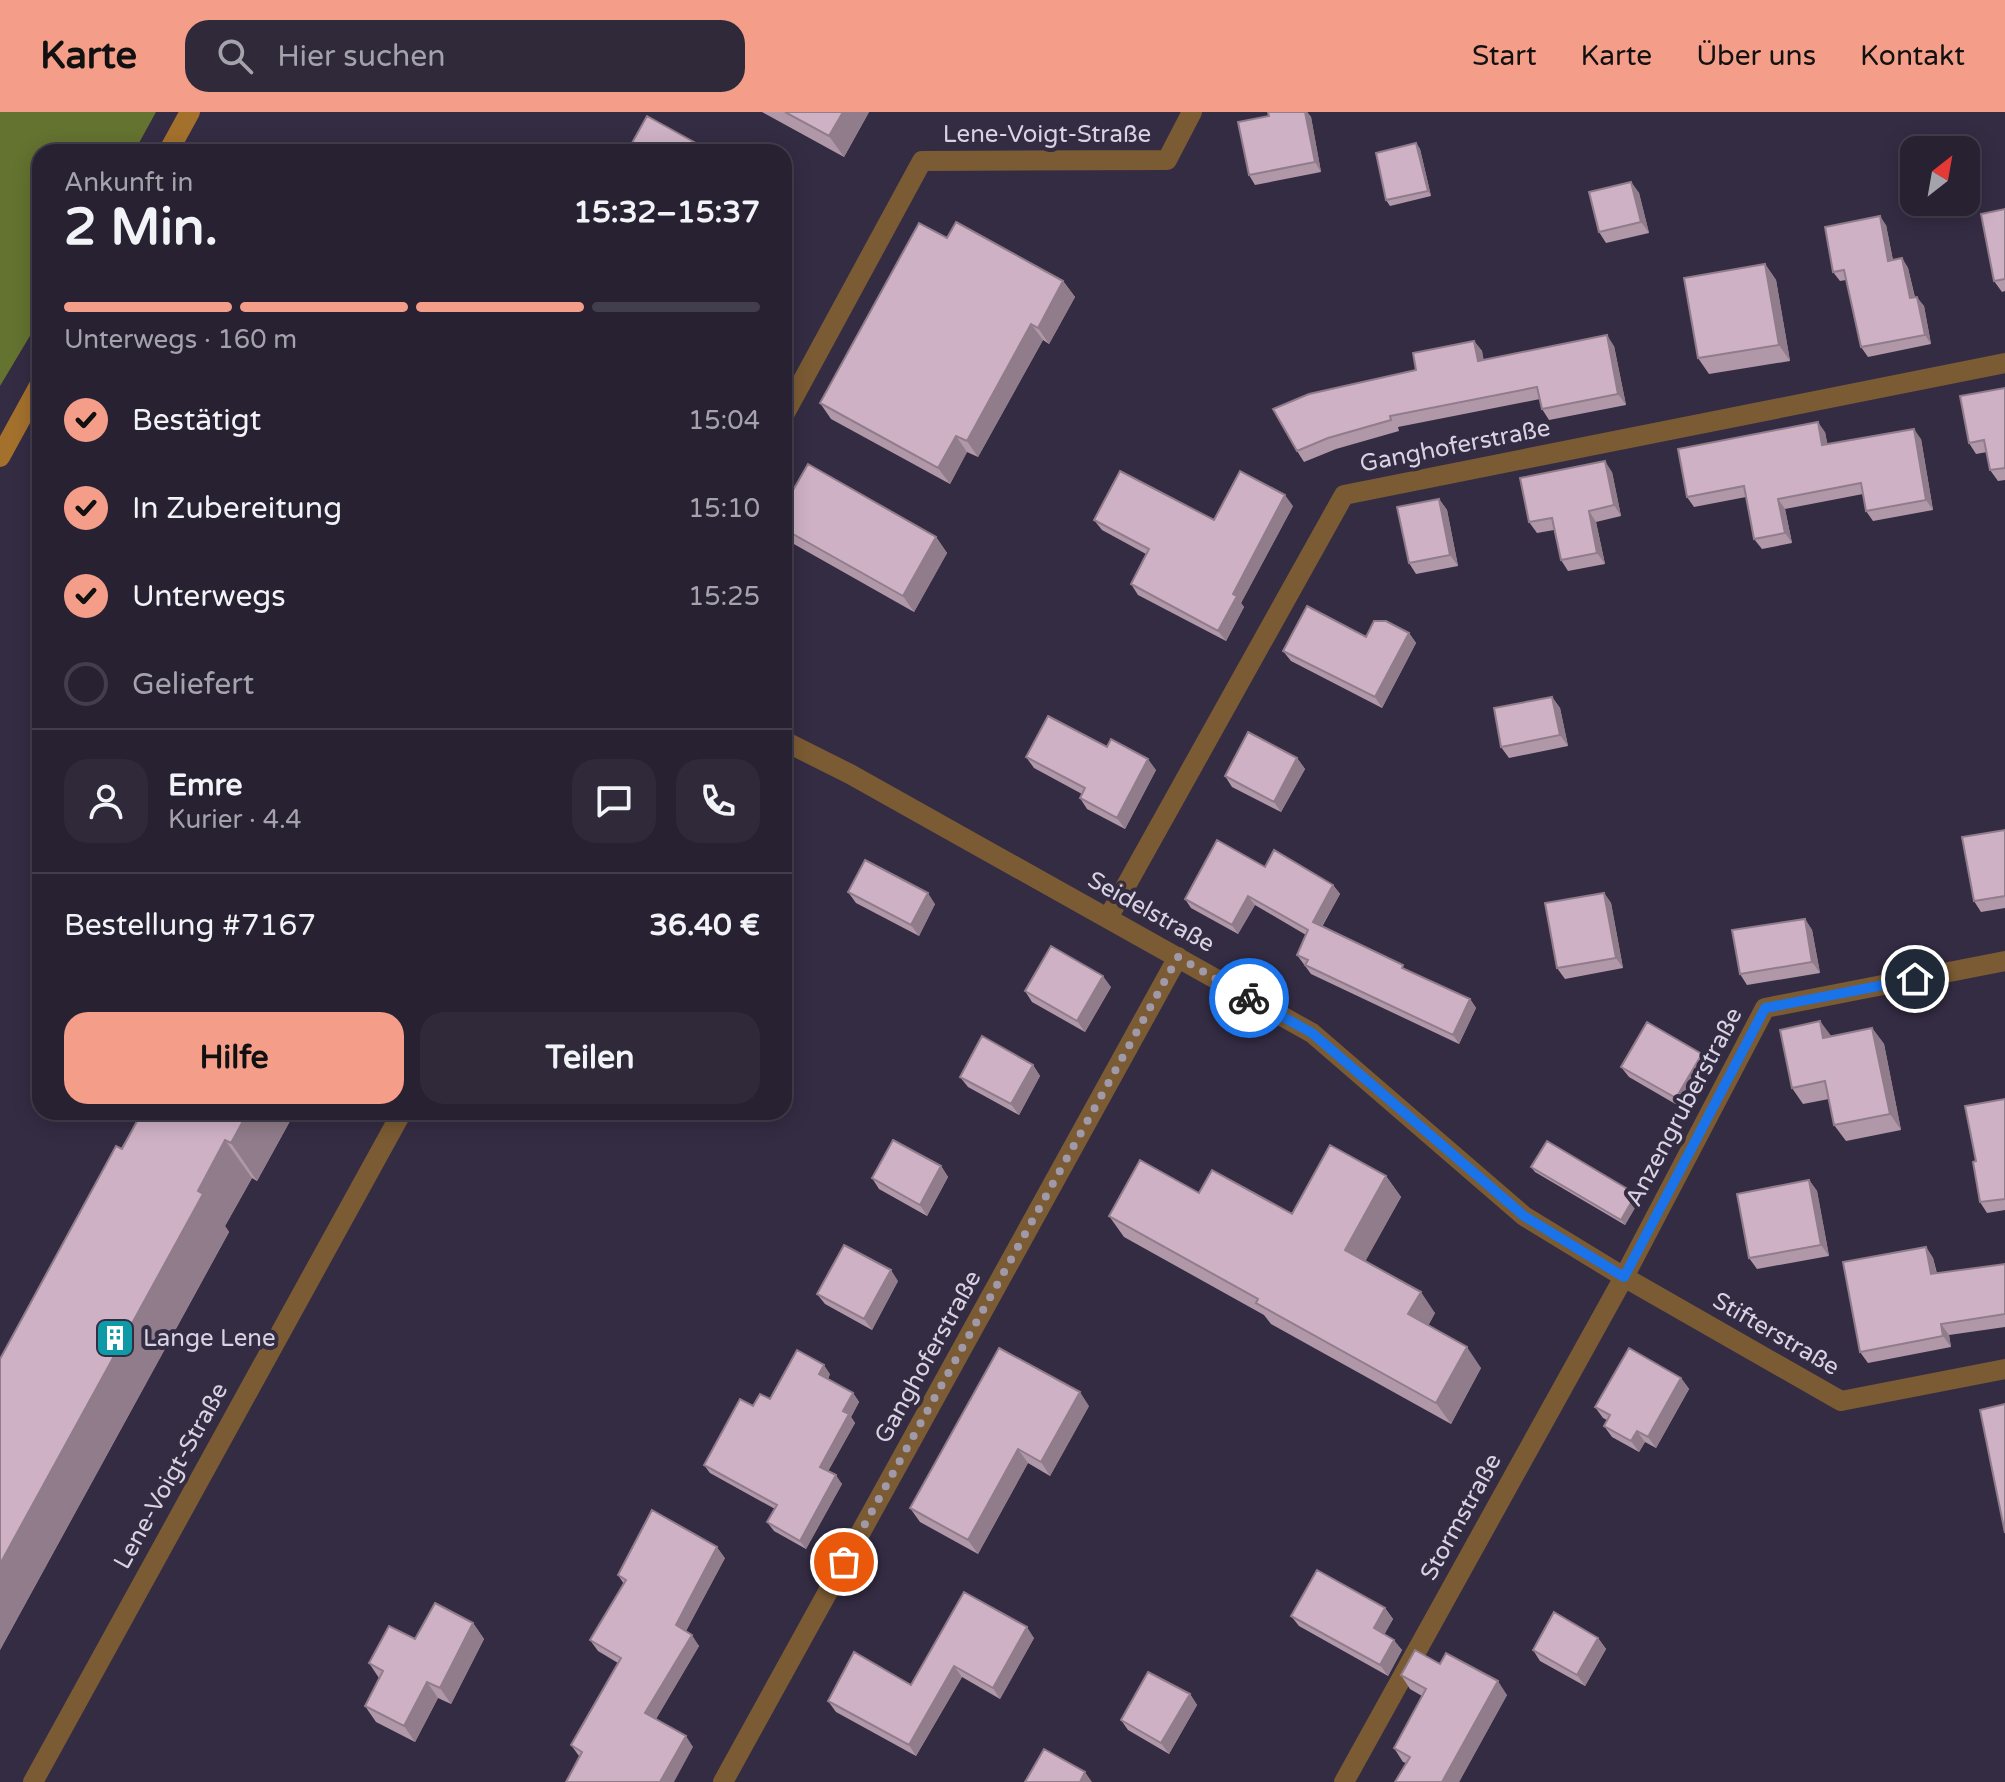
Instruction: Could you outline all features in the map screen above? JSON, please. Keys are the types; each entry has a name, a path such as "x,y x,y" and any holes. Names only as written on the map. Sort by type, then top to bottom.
{"main road":[{"path":"172,144 190,112"},
{"path":"0,457 32,399"}],"street":[{"name":"Lene-Voigt-Straße","path":"792,400 922,161 1167,160 1192,112"},
{"name":"Ganghoferstraße","path":"1108,918 1344,495 2005,363"},
{"name":"Seidelstraße","path":"792,745 850,774 1312,1033 1524,1216 1624,1277"},
{"name":"Ganghoferstraße","path":"723,1782 1178,957"},
{"name":"Anzengruberstraße","path":"1624,1277 1765,1008 2005,961"},
{"name":"Lene-Voigt-Straße","path":"33,1782 398,1120"},
{"name":"Stifterstraße","path":"1624,1277 1841,1401 2005,1369"},
{"name":"Stormstraße","path":"1344,1782 1624,1277"}],"green space":[{"path":"0,112 156,112 138,144 32,144 32,332 0,386"}],"building":[{"path":"785,112 843,112 829,136"},
{"path":"1268,112 1305,112 1315,162 1249,175 1238,122 1269,116"},
{"path":"647,116 698,144 631,144"},
{"path":"1416,143 1428,191 1386,200 1376,153"},
{"path":"1631,182 1641,222 1599,232 1589,192"},
{"path":"2005,209 2005,279 1994,281 1981,214"},
{"path":"1880,216 1888,261 1902,258 1910,298 1917,297 1925,335 1861,347 1844,270 1833,272 1825,227"},
{"path":"956,222 1063,281 1038,328 1031,324 967,441 956,436 938,468 820,403 919,223 947,238"},
{"path":"1765,264 1779,345 1698,358 1684,278"},
{"path":"1607,335 1618,394 1542,409 1537,387 1390,416 1391,420 1328,438 1297,451 1273,409 1309,394 1416,370 1413,353 1474,341 1478,361"},
{"path":"2005,388 2005,468 1990,470 1984,440 1969,443 1960,396"},
{"path":"1818,422 1822,445 1914,429 1926,500 1866,511 1861,483 1778,499 1785,533 1754,539 1744,486 1687,497 1678,449"},
{"path":"1605,461 1614,505 1589,511 1597,553 1561,560 1552,518 1529,522 1520,478"},
{"path":"808,464 936,537 903,596 792,534 792,492"},
{"path":"1120,471 1214,520 1240,471 1285,495 1233,594 1237,596 1218,631 1131,584 1149,549 1094,520"},
{"path":"1439,499 1450,555 1409,563 1397,507"},
{"path":"1307,606 1366,637 1374,621 1386,621 1409,633 1375,697 1283,651"},
{"path":"1552,697 1560,735 1501,747 1494,708"},
{"path":"1048,716 1107,747 1111,739 1148,759 1117,818 1080,798 1085,788 1026,757"},
{"path":"1248,732 1297,758 1274,802 1225,776"},
{"path":"2005,830 2005,896 1974,901 1962,837"},
{"path":"1217,840 1265,867 1274,850 1333,885 1313,922 1470,999 1453,1035 1305,965 1308,960 1297,955 1308,930 1248,896 1232,925 1185,899"},
{"path":"865,860 928,893 911,925 848,892"},
{"path":"1604,893 1616,958 1557,968 1545,903"},
{"path":"1805,919 1812,962 1740,974 1732,930"},
{"path":"1051,946 1103,976 1077,1021 1025,991"},
{"path":"1820,1021 1823,1038 1872,1028 1890,1114 1834,1125 1825,1081 1792,1088 1780,1030"},
{"path":"1647,1022 1702,1054 1676,1098 1621,1067"},
{"path":"982,1036 1033,1065 1011,1104 960,1077"},
{"path":"2005,1099 2005,1199 1980,1202 1965,1106"},
{"path":"138,1120 244,1120 231,1143 225,1140 198,1191 203,1194 0,1564 0,1359 116,1146 122,1149"},
{"path":"893,1140 941,1166 920,1205 872,1178"},
{"path":"1547,1141 1636,1194 1621,1220 1531,1167"},
{"path":"1330,1145 1386,1176 1345,1250 1421,1292 1408,1314 1467,1347 1436,1403 1256,1303 1258,1299 1109,1216 1140,1160 1199,1193 1212,1170 1292,1214"},
{"path":"1809,1180 1821,1245 1749,1258 1737,1194"},
{"path":"844,1245 891,1270 864,1319 817,1294"},
{"path":"1926,1247 1931,1274 2005,1264 2005,1314 1941,1324 1943,1336 1860,1352 1843,1262"},
{"path":"999,1348 1080,1392 1041,1462 1018,1449 968,1540 910,1508"},
{"path":"1629,1348 1681,1378 1648,1437 1637,1431 1631,1441 1604,1426 1610,1415 1595,1407"},
{"path":"797,1350 824,1365 819,1374 853,1393 843,1411 849,1414 820,1467 836,1475 800,1541 767,1522 777,1505 704,1465 740,1399 753,1406 760,1394 770,1399"},
{"path":"2005,1404 2005,1533 1980,1410"},
{"path":"652,1510 717,1547 676,1625 692,1635 645,1713 686,1736 660,1782 566,1782 582,1752 571,1745 621,1658 590,1640 626,1580 618,1575"},
{"path":"1317,1570 1385,1608 1374,1628 1394,1640 1380,1665 1291,1616"},
{"path":"964,1592 1027,1627 993,1688 954,1666 909,1745 828,1701 854,1652 911,1685"},
{"path":"435,1603 473,1623 440,1688 427,1682 404,1726 365,1706 383,1671 369,1663 389,1626 415,1639"},
{"path":"1554,1612 1598,1638 1577,1675 1533,1650"},
{"path":"1415,1650 1440,1664 1446,1653 1498,1681 1442,1782 1395,1782 1410,1757 1394,1748 1426,1689 1401,1675"},
{"path":"1148,1672 1190,1694 1161,1743 1121,1720"},
{"path":"1044,1749 1085,1772 1080,1782 1025,1782"}],"way so far":[{"path":"844,1562 1178,957 1249,998"}],"place":[{"name":"Lange Lene","path":"115,1338"}],"route":[{"path":"1249,998 1312,1033 1524,1216 1624,1277 1765,1008 1915,979"}]}
